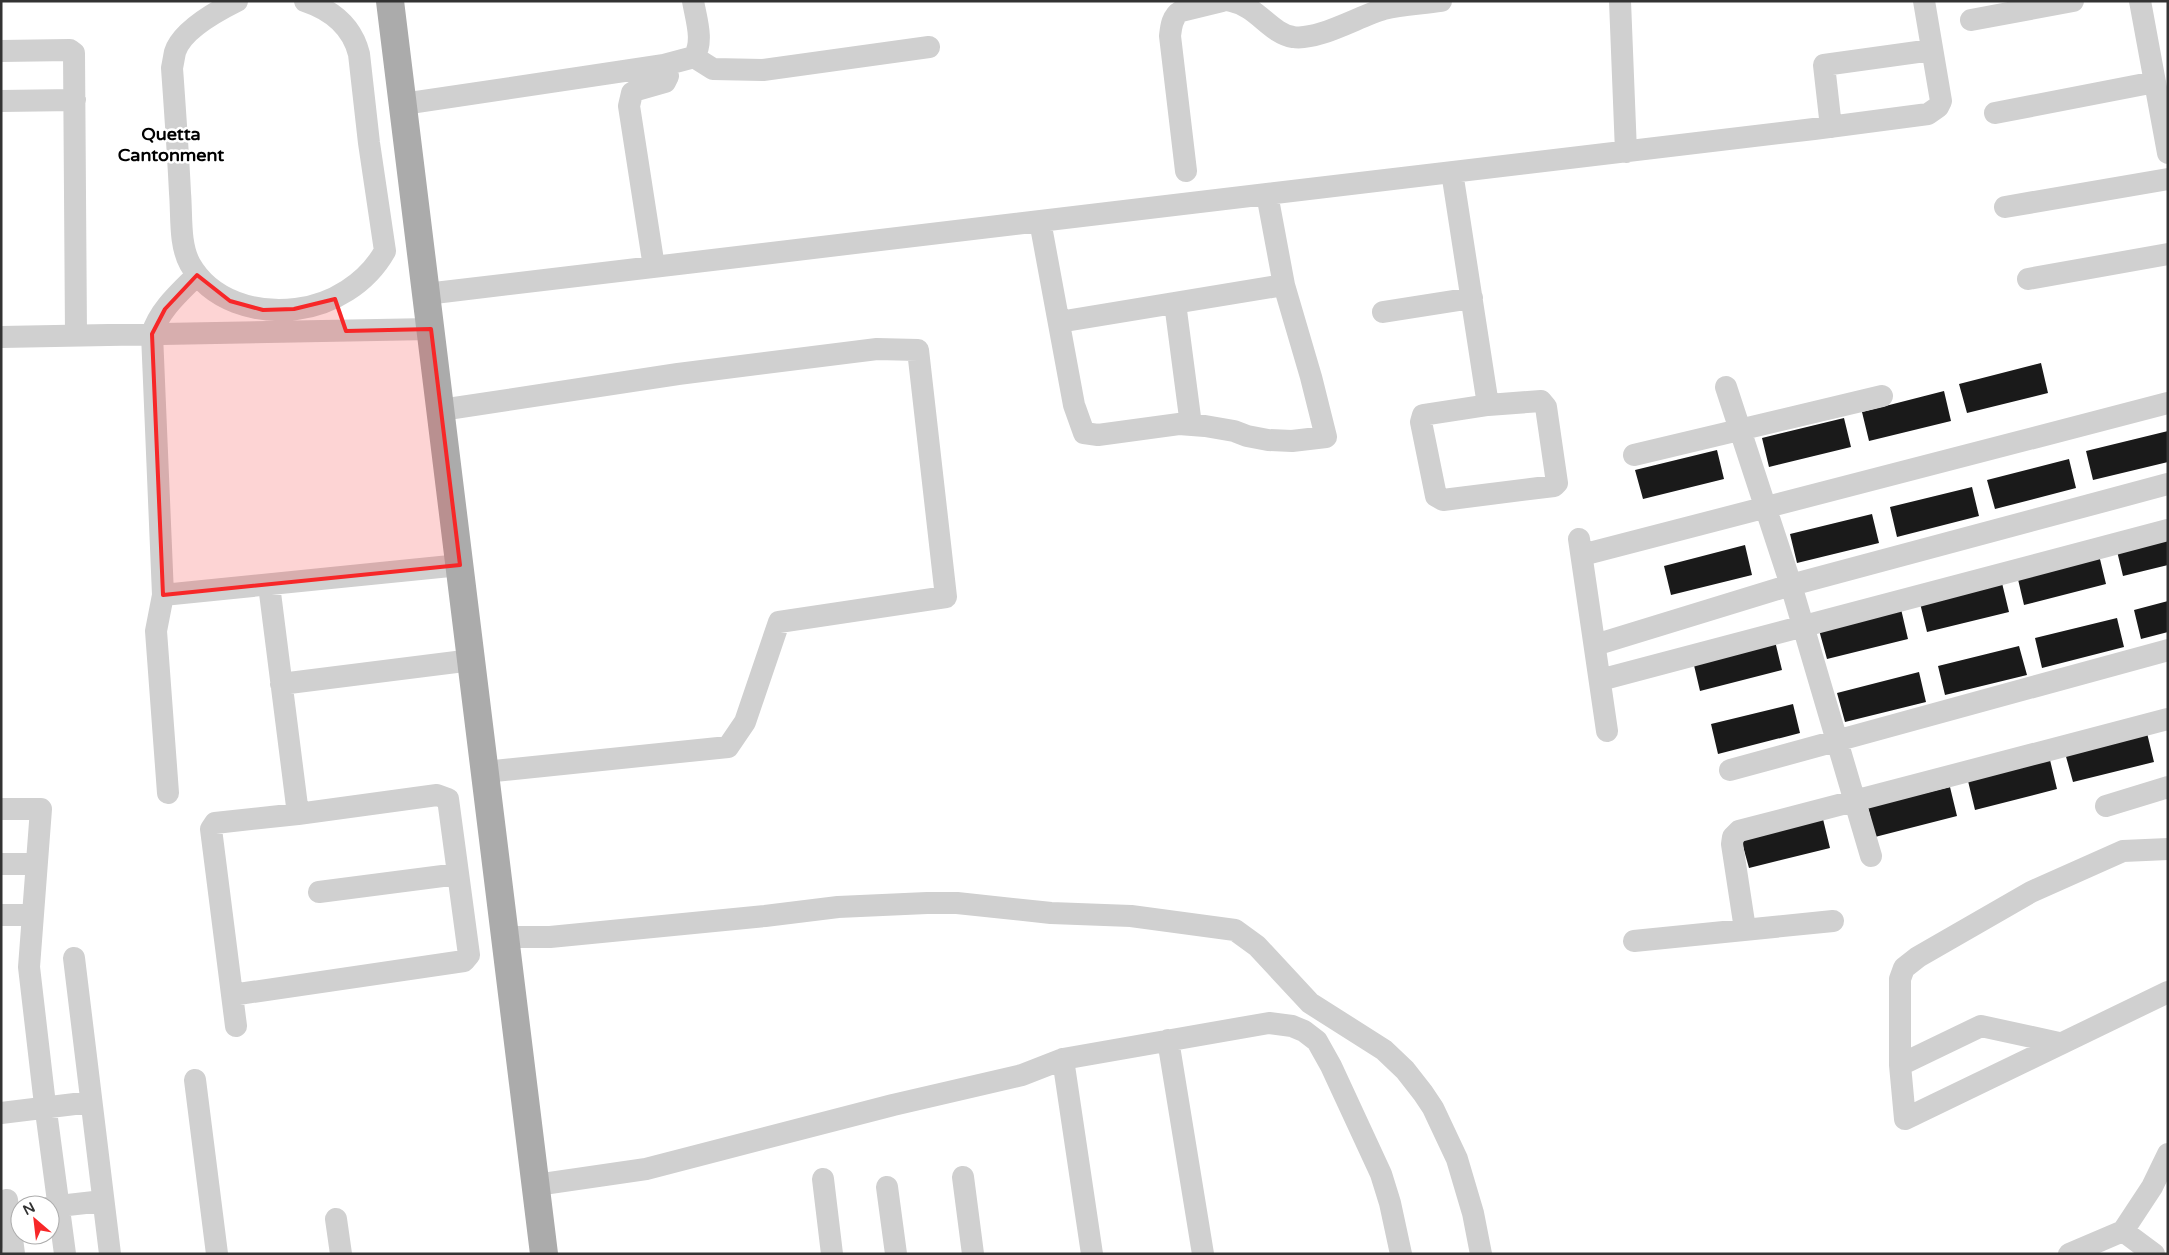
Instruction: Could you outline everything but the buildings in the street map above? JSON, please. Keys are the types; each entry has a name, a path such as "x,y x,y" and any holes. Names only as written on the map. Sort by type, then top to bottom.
{"main road":[{"path":"390,1 544,1254"}],"street":[{"path":"237,1 214,12 193,28 176,50 172,68 183,235 189,263 206,284 230,301 263,310 294,309 335,299 379,262 384,251 356,42 353,34 327,9 306,1"},
{"path":"403,104 664,65 694,57 698,50 699,38 693,1"},
{"path":"1186,170 1170,36 1172,24 1177,14 1181,11 1222,1"},
{"path":"1231,1 1244,4 1280,32 1293,37 1308,36 1330,30 1385,8 1440,1"},
{"path":"1620,1 1626,152"},
{"path":"426,294 1626,152 1928,114 1938,108 1941,101 1924,1"},
{"path":"1971,20 2073,1"},
{"path":"2140,1 2165,124 2168,153"},
{"path":"694,57 713,69 763,70 929,48"},
{"path":"1,51 70,50 74,53 76,335"},
{"path":"1830,127 1824,65 1932,50"},
{"path":"654,267 629,106 632,93 665,82 668,76 664,65"},
{"path":"1995,113 2155,82"},
{"path":"1,101 75,100"},
{"path":"1452,172 1488,405"},
{"path":"2005,207 2168,179"},
{"path":"1040,221 1074,406 1084,433 1098,435 1179,424 1234,431 1247,436 1268,440 1292,441 1326,437 1311,377 1284,285 1267,194"},
{"path":"2028,279 2168,254"},
{"path":"168,792 156,631 163,595 152,334 154,326 165,309 197,275"},
{"path":"1059,322 1284,285"},
{"path":"1383,312 1472,298"},
{"path":"335,299 346,331"},
{"path":"1176,303 1191,425"},
{"path":"1,337 431,329"},
{"path":"441,410 678,374 877,349 918,350 946,597 779,622 745,722 728,747 485,772"},
{"path":"1726,387 1792,585 1802,626 1871,856"},
{"path":"1634,455 1882,396"},
{"path":"1541,401 1546,408 1557,483 1554,486 1452,499 1443,500 1439,498 1436,496 1420,422 1423,415 1488,405 1541,401"},
{"path":"1607,731 1580,547 1765,506 2168,404"},
{"path":"1595,646 1792,585 2168,484"},
{"path":"1600,680 2168,530"},
{"path":"163,595 460,565"},
{"path":"269,585 298,814"},
{"path":"1730,770 2168,650"},
{"path":"282,684 472,660"},
{"path":"1745,929 1733,837 1739,831 2168,718"},
{"path":"2106,806 2168,787"},
{"path":"232,995 464,961 469,955 448,800 445,796 437,795 215,823 211,830 232,995 236,1026"},
{"path":"1,809 41,809 29,966 53,1195"},
{"path":"2168,849 2122,851 2031,892 1918,957 1904,968 1900,979 1900,1064 1905,1118 2168,992"},
{"path":"1,864 36,864"},
{"path":"318,892 458,874"},
{"path":"506,937 550,937 757,917 838,907 927,902 957,903 1051,913 1131,916 1235,930 1257,946 1310,1003 1384,1050 1405,1070 1423,1093 1433,1108 1457,1159 1473,1213 1481,1254"},
{"path":"1,915 32,915"},
{"path":"1634,941 1833,921"},
{"path":"74,958 110,1254"},
{"path":"536,1184 646,1169 892,1105 1022,1075 1063,1059 1269,1023 1298,1028 1317,1041 1331,1066 1381,1174 1402,1254"},
{"path":"1900,1064 1981,1026 2059,1044"},
{"path":"1168,1040 1203,1254"},
{"path":"1063,1059 1092,1254"},
{"path":"195,1080 217,1254"},
{"path":"1,1113 45,1106 91,1102"},
{"path":"2069,1254 2123,1231 2152,1187 2168,1154"},
{"path":"963,1177 973,1254"},
{"path":"823,1179 832,1254"},
{"path":"887,1187 896,1254"},
{"path":"60,1205 103,1201"},
{"path":"9,1209 14,1254"},
{"path":"336,1219 341,1254"},
{"path":"2123,1231 2147,1252"},
{"path":"60,1232 65,1254"}],"highlighted area":[{"path":"197,275 230,301 263,310 294,309 335,299 346,331 431,329 460,565 163,595 152,334 165,309"}],"district":[{"name":"Quetta Cantonment","path":"171,144"}]}
